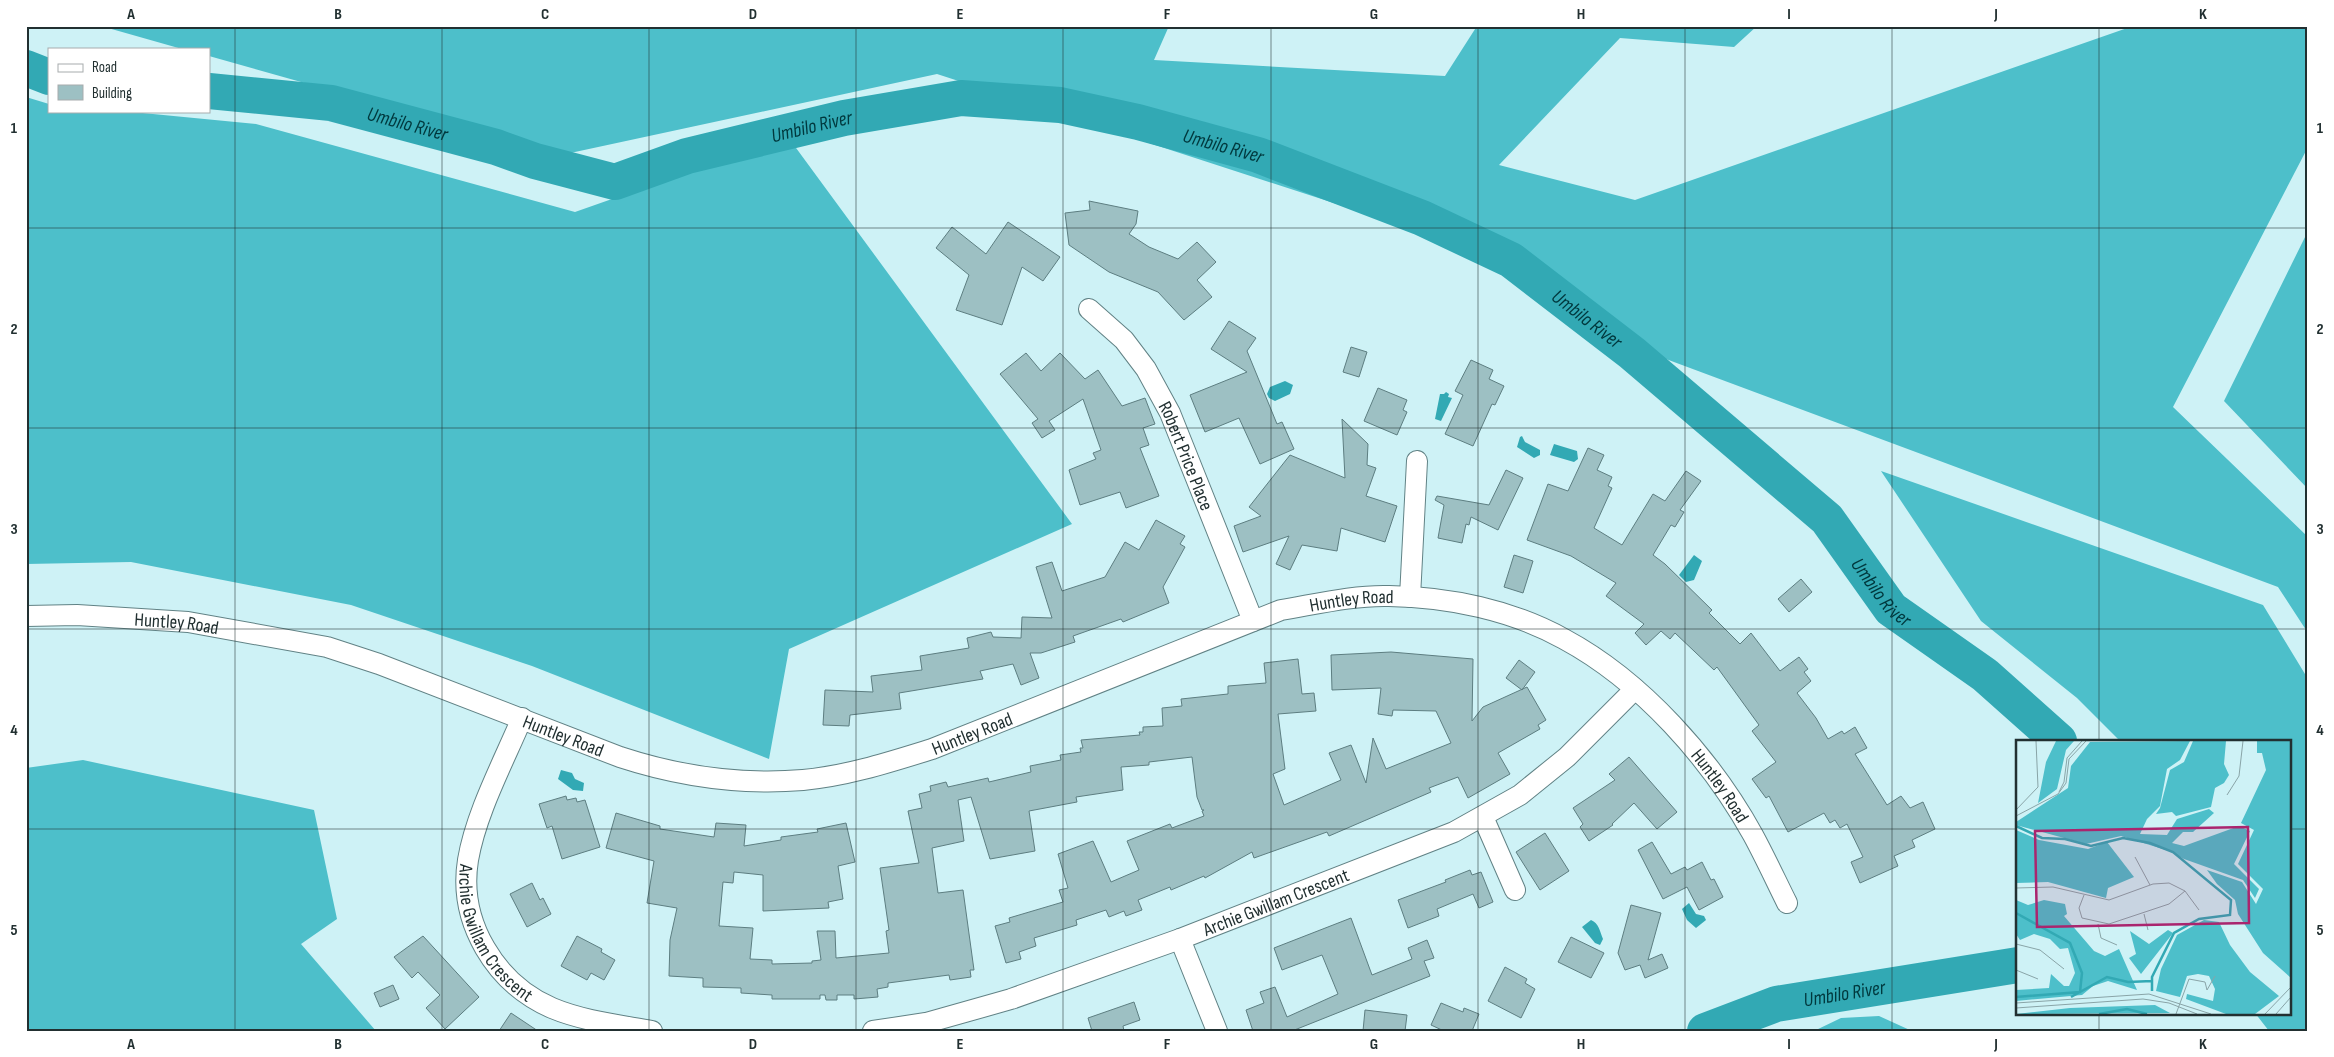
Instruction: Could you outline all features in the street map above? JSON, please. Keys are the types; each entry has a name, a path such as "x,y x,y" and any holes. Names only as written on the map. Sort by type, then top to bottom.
{"street":[{"name":"Robert Price Place","path":"1089,308 1124,340 1146,369 1170,413 1253,621"},
{"path":"1410,597 1416,461"},
{"name":"Huntley Road","path":"26,616 78,615 188,622 327,647 653,768 720,778 803,780 873,767 932,749 1281,610 1341,599 1388,596 1462,603 1518,619 1563,638 1606,664 1634,689 1672,725 1698,754 1725,791 1753,835 1787,903"},
{"name":"Archie Gwillam Crescent","path":"873,1031 926,1023 1011,999 1180,939 1454,832 1520,795 1567,757 1634,689"},
{"name":"Archie Gwillam Crescent","path":"522,718 474,835 468,862 470,915 484,947 502,972 528,995 562,1011 652,1031"},
{"path":"1483,817 1515,890"},
{"path":"1180,939 1216,1031"}],"shaded area":[{"path":"101,26 1169,26 1154,60 1445,76 1477,26 1757,26 1734,47 1620,38 1499,165 1635,200 2133,26 2308,26 2308,147 2173,407 2308,537 2308,633 2278,587 1631,346 1469,247 937,74 561,155 210,56 210,48 178,48"},
{"path":"26,97 48,104 48,112 132,112 256,124 575,212 788,137 1072,524 789,649 769,759 532,666 351,605 131,562 26,564"},
{"path":"2308,231 2308,489 2224,401"},
{"path":"1285,381 1293,385 1290,394 1275,401 1269,398 1267,394 1270,387"},
{"path":"1446,392 1449,394 1448,397 1452,398 1441,421 1435,419 1440,394"},
{"path":"1522,436 1525,442 1540,450 1540,455 1534,458 1517,447"},
{"path":"1554,444 1577,451 1578,459 1574,462 1550,455"},
{"path":"1881,471 2263,605 2308,679 2308,1031 2269,1031 2256,1014 2292,1014 2292,740 2119,740 2077,698 1981,621"},
{"path":"1694,555 1702,561 1694,580 1686,582 1679,575"},
{"path":"83,760 314,810 337,919 301,944 376,1031 26,1031 26,768"},
{"path":"561,770 572,773 575,779 584,783 583,791 573,790 558,779"},
{"path":"1689,903 1696,914 1704,916 1706,920 1696,928 1687,920 1682,909"},
{"path":"1591,920 1598,925 1603,939 1600,945 1595,943 1582,927"},
{"path":"1879,1016 1912,1031 1814,1031 1841,1018"}],"building":[{"path":"1089,201 1138,211 1136,224 1129,234 1149,247 1178,259 1197,242 1216,262 1197,280 1212,297 1184,320 1158,292 1109,272 1069,245 1065,213 1090,210"},
{"path":"1008,222 1060,257 1043,281 1022,267 1002,325 956,310 969,275 936,248 952,227 986,254"},
{"path":"1229,321 1256,338 1247,351 1277,424 1282,422 1294,449 1260,464 1239,418 1205,432 1190,395 1247,372 1211,349"},
{"path":"1351,347 1367,352 1359,377 1343,372"},
{"path":"1026,353 1041,371 1060,353 1085,379 1098,370 1122,406 1145,398 1155,424 1143,428 1149,445 1140,448 1159,496 1126,508 1120,492 1080,505 1069,470 1096,459 1093,453 1101,450 1083,399 1049,421 1055,430 1042,438 1032,423 1038,419 1000,374"},
{"path":"1471,360 1493,370 1489,379 1504,386 1495,405 1492,404 1473,446 1445,434 1463,395 1455,391"},
{"path":"1378,388 1407,400 1403,410 1407,412 1397,435 1364,421"},
{"path":"1342,419 1368,444 1367,465 1376,468 1366,496 1397,506 1385,542 1341,528 1337,551 1302,545 1290,570 1276,564 1289,536 1243,552 1234,526 1261,516 1249,507 1290,455 1345,478"},
{"path":"1588,448 1604,455 1597,470 1612,477 1608,486 1612,488 1594,528 1622,545 1653,494 1665,501 1686,471 1701,481 1680,510 1684,512 1675,527 1671,525 1653,555 1665,564 1712,610 1709,613 1740,644 1751,633 1780,671 1799,657 1808,669 1804,672 1811,681 1797,693 1816,718 1828,739 1842,731 1844,734 1855,727 1867,748 1855,754 1887,805 1901,796 1910,808 1923,802 1935,829 1912,840 1915,847 1894,856 1898,866 1860,883 1851,862 1863,857 1847,824 1840,828 1835,820 1830,823 1824,813 1788,832 1769,796 1766,798 1752,779 1776,762 1752,731 1759,725 1717,667 1714,670 1675,633 1670,639 1661,631 1646,645 1635,633 1644,624 1606,596 1616,583 1571,556 1527,540 1548,484 1568,491"},
{"path":"1506,470 1523,478 1498,530 1471,517 1469,525 1466,524 1462,543 1438,538 1444,505 1435,500 1437,496 1489,505"},
{"path":"1156,520 1185,536 1180,544 1185,547 1163,587 1169,603 1123,622 1121,619 1073,636 1075,642 1041,653 1030,653 1039,678 1021,685 1013,664 980,671 983,679 899,693 901,709 850,715 849,726 823,725 825,690 873,692 871,676 922,670 920,656 969,648 967,638 991,632 993,637 1021,638 1022,617 1052,618 1036,567 1052,562 1062,591 1105,577 1125,542 1139,550"},
{"path":"1514,555 1533,561 1523,593 1504,587"},
{"path":"1801,579 1812,592 1789,612 1778,599"},
{"path":"1391,652 1473,659 1472,721 1483,707 1527,687 1546,720 1538,725 1540,729 1498,753 1510,774 1468,798 1458,777 1429,788 1431,792 1329,836 1327,832 1254,858 1252,852 1205,878 1204,876 1171,890 1170,887 1138,900 1142,910 1126,916 1124,911 1109,917 1106,910 1076,920 1077,925 1034,938 1036,946 1019,952 1021,959 1006,963 995,926 1010,922 1009,918 1063,902 1059,890 1068,888 1058,854 1093,841 1111,882 1139,870 1127,841 1170,824 1172,828 1204,816 1202,811 1204,810 1202,810 1197,797 1192,757 1149,762 1149,765 1121,767 1123,790 1076,797 1077,802 1029,811 1035,851 990,859 971,797 958,800 964,841 932,848 938,893 963,890 974,970 970,970 971,977 950,980 949,975 888,983 888,987 877,989 878,997 854,999 854,995 837,995 837,1000 826,1000 825,995 820,995 820,999 772,999 772,995 741,993 741,988 703,987 703,978 669,976 670,940 677,908 647,903 654,861 606,848 616,813 660,826 660,829 714,837 716,823 746,825 744,846 781,840 781,837 818,832 817,829 846,823 855,862 838,866 843,899 828,902 829,908 763,911 763,875 734,872 733,883 723,882 719,926 753,928 750,959 772,960 772,964 812,963 812,961 821,960 817,931 835,931 836,958 889,953 886,931 889,930 880,868 919,863 908,811 922,808 919,794 931,791 930,786 946,782 948,787 988,778 989,782 1031,772 1030,766 1061,760 1060,755 1081,752 1080,748 1083,748 1081,740 1140,735 1139,732 1143,732 1143,727 1163,726 1162,708 1182,706 1181,699 1228,694 1228,686 1266,683 1264,663 1298,659 1302,694 1314,693 1316,711 1278,714 1285,769 1273,774 1284,805 1341,780 1329,753 1351,745 1366,783 1373,738 1386,769 1451,743 1436,711 1393,710 1392,716 1378,714 1381,688 1332,690 1331,655"},
{"path":"1519,660 1535,672 1522,690 1506,678"},
{"path":"1629,757 1677,812 1657,829 1634,803 1613,825 1589,841 1580,827 1583,824 1573,808 1615,780 1609,774"},
{"path":"566,796 567,800 576,798 577,802 585,800 600,847 562,859 552,826 547,828 539,804"},
{"path":"1545,833 1569,871 1540,890 1516,852"},
{"path":"1652,842 1671,874 1685,867 1687,870 1702,862 1711,880 1714,879 1723,897 1699,910 1687,887 1663,899 1638,850"},
{"path":"1470,870 1472,875 1481,872 1493,902 1479,908 1473,894 1437,909 1439,916 1408,928 1398,900 1446,882 1445,880"},
{"path":"532,883 540,900 543,898 551,914 527,927 510,894"},
{"path":"1631,905 1661,913 1648,960 1662,954 1668,968 1645,978 1640,965 1625,970 1618,953"},
{"path":"1351,918 1372,975 1412,959 1408,948 1427,940 1434,958 1424,961 1430,976 1292,1031 1253,1031 1246,1010 1264,1003 1260,992 1275,987 1287,1017 1338,994 1322,955 1282,970 1274,948"},
{"path":"423,936 479,997 445,1029 426,1008 440,995 418,972 412,978 394,957"},
{"path":"577,936 602,949 601,952 615,960 604,980 591,973 587,980 561,966"},
{"path":"1571,937 1604,953 1591,978 1558,962"},
{"path":"1505,967 1527,979 1525,983 1535,989 1521,1018 1488,1001"},
{"path":"393,985 399,999 380,1007 374,993"},
{"path":"1134,1002 1140,1020 1123,1026 1124,1031 1092,1031 1088,1018"},
{"path":"1441,1003 1463,1012 1464,1008 1479,1014 1472,1031 1444,1031 1431,1025"},
{"path":"1365,1010 1407,1015 1405,1031 1363,1031"},
{"path":"511,1013 538,1031 499,1031"}],"waterway":[{"name":"Umbilo River","path":"26,68 48,77"},
{"name":"Umbilo River","path":"210,91 331,103 496,147 535,161 615,182 687,156 844,118 961,98 1060,105 1138,122 1258,155 1422,218 1511,260 1632,353 1827,519 1891,609 1985,675 2058,740"},
{"name":"Umbilo River","path":"1705,1031 1776,1004 2016,965"}]}
